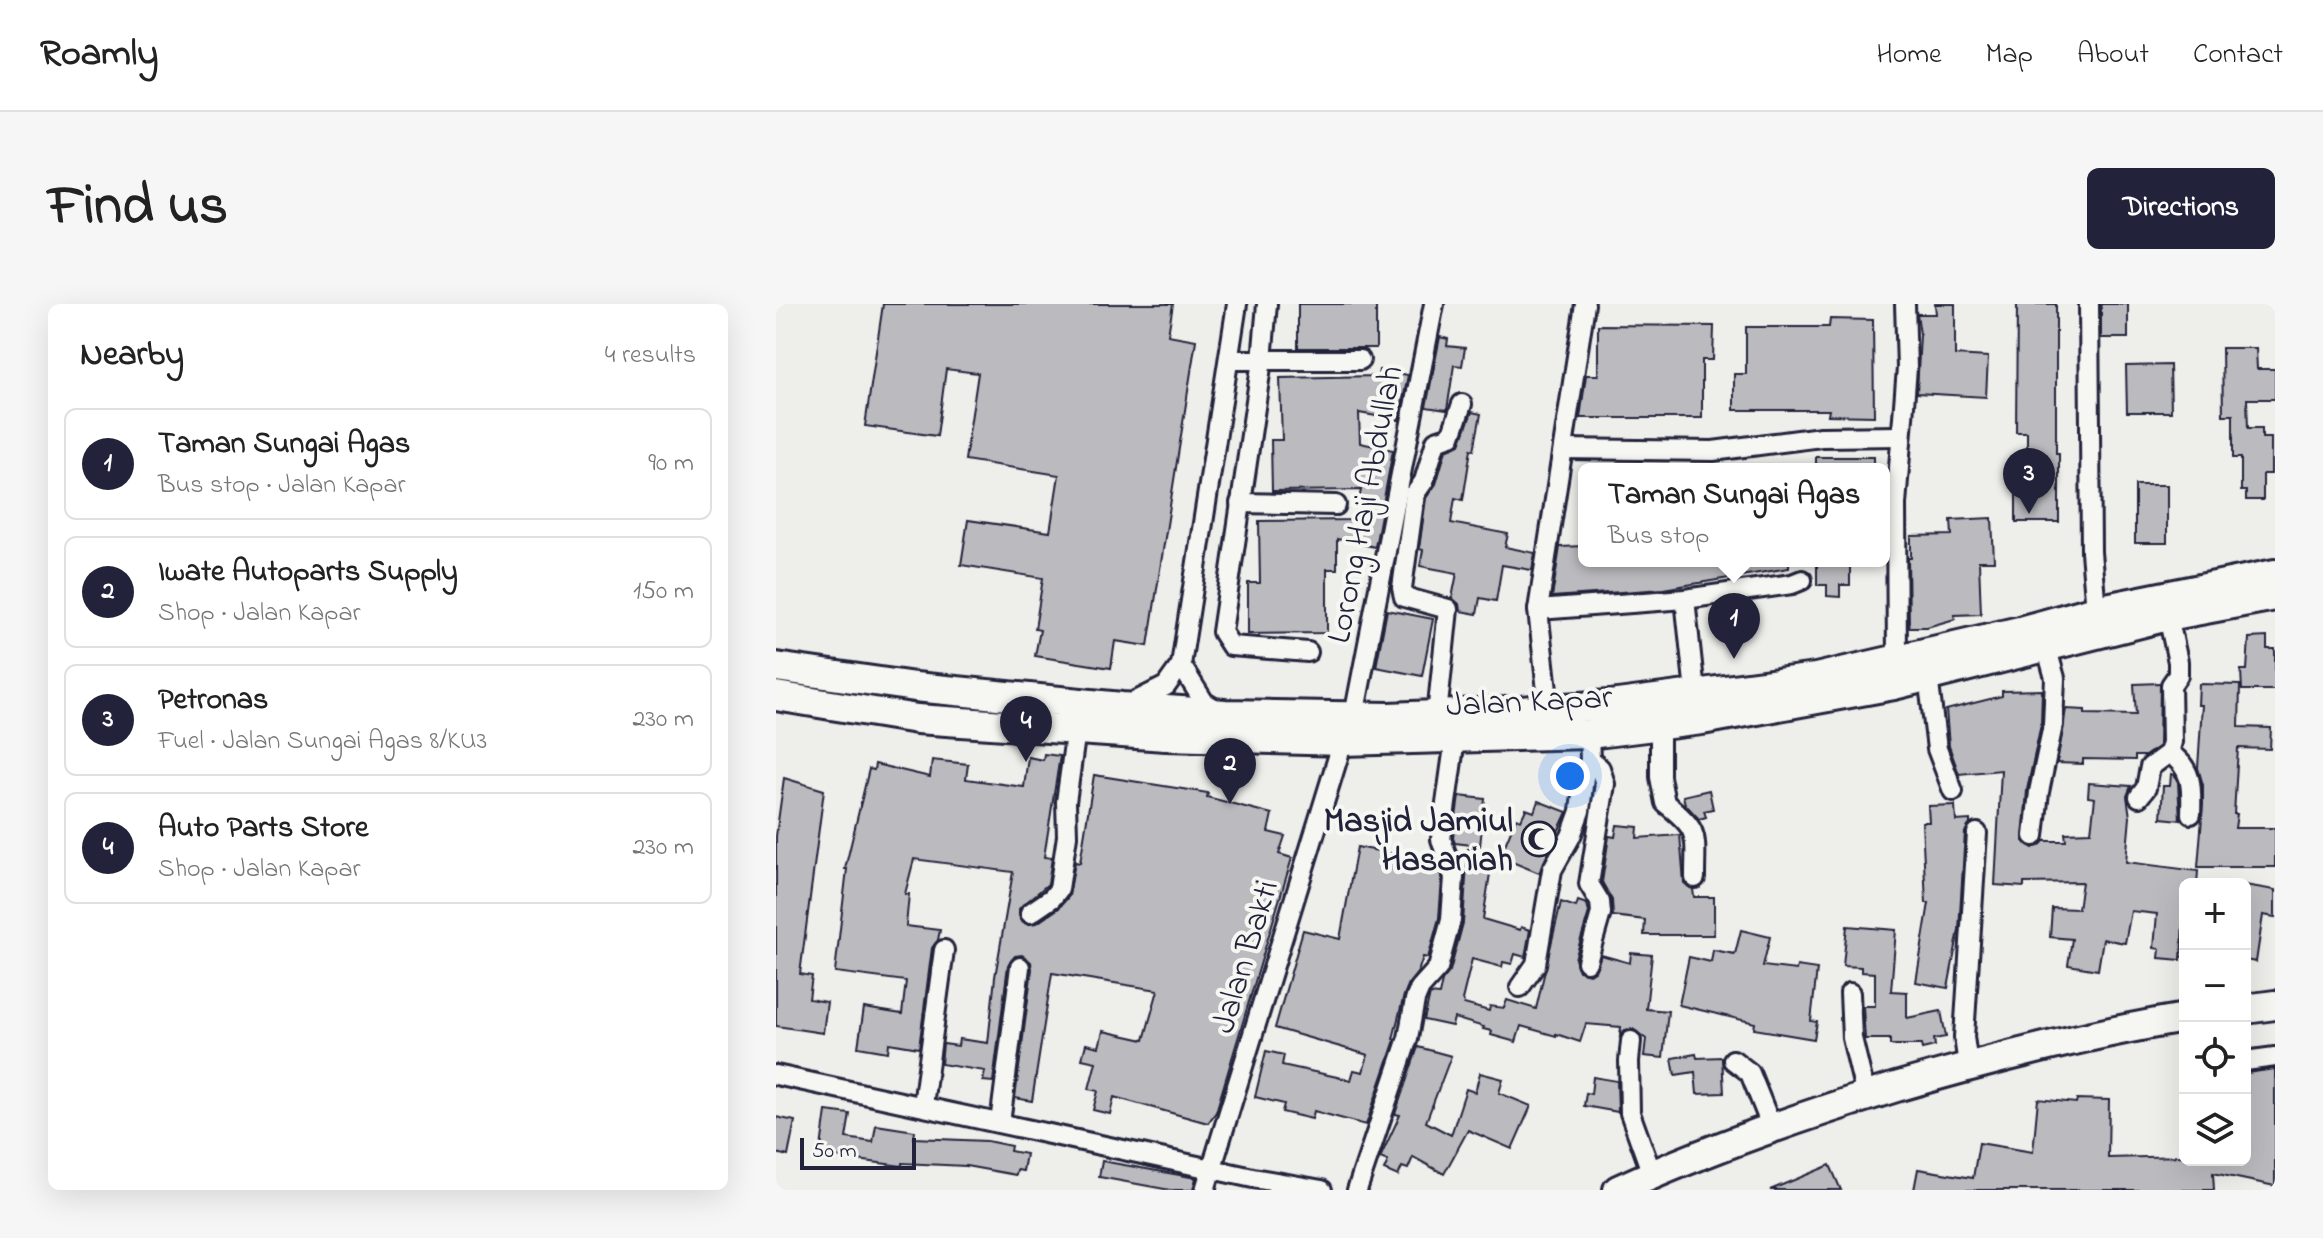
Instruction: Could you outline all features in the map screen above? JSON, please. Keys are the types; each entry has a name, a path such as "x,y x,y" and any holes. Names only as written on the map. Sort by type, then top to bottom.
{"highway":[{"name":"Jalan Kapar","path":"776,696 917,719 1076,730 1348,728 1437,715 1610,705 1816,678 1897,661 2096,610 2275,574"},
{"name":"Jalan Kapar","path":"776,667 915,687 1225,714 1455,739 1590,747 1660,726 1879,688 2168,616 2275,596"},
{"path":"2251,1008 2275,1005"},
{"path":"1618,1190 1772,1128 1866,1096 1968,1065 2111,1031 2179,1019"}],"street":[{"path":"1122,707 1145,699 1166,686 1181,665 1237,304"},
{"path":"1267,304 1262,360 1222,632 1231,646 1308,652"},
{"name":"Lorong Haji Abdullah","path":"1348,728 1434,304"},
{"path":"1549,709 1538,610 1585,304"},
{"path":"1897,661 1896,504 1907,368 1905,304"},
{"path":"2089,304 2091,552 2096,610"},
{"path":"1230,360 1360,360"},
{"path":"1437,715 1448,609 1404,597 1402,588 1415,494 1424,481 1436,441 1451,436 1462,404"},
{"path":"1563,449 1713,451 1821,437 1900,436"},
{"path":"1240,503 1336,505"},
{"path":"1538,610 1685,599 1802,580"},
{"path":"1685,599 1695,692"},
{"path":"2139,797 2146,788 2150,767 2169,753 2172,742 2171,685 2178,675 2178,662 2168,616"},
{"path":"2034,836 2039,792 2053,725 2055,678 2046,646"},
{"path":"1181,665 1204,702 1225,714"},
{"path":"1928,676 1937,749 1953,791"},
{"path":"1660,726 1660,777 1665,803 1687,820 1695,834 1695,878"},
{"name":"Jalan Bakti","path":"1205,1190 1348,728"},
{"path":"1030,913 1052,898 1059,889 1076,730"},
{"path":"1357,1190 1404,1051 1415,1000 1420,988 1438,968 1451,920 1454,877 1441,839 1455,739"},
{"path":"1587,962 1601,913 1600,902 1589,884 1605,784 1590,747"},
{"path":"1520,987 1536,964 1552,870 1571,836 1580,811 1590,747"},
{"path":"2169,753 2188,770 2192,788 2191,814"},
{"path":"1968,1065 1964,1037 1977,833"},
{"path":"923,1105 944,950"},
{"path":"1000,1123 1020,967"},
{"path":"1850,993 1852,1038 1866,1096"},
{"path":"1631,1041 1630,1113 1652,1174"},
{"path":"2251,1060 2275,1057"},
{"path":"1733,1060 1750,1073 1772,1128"},
{"path":"776,1075 1322,1190"}],"building":[{"path":"883,304 1173,304 1168,335 1196,340 1148,646 1115,641 1111,668 1035,656 1040,630 1035,629 1043,578 961,565 968,520 1050,532 1059,475 965,460 978,373 946,369 937,436 865,426"},
{"path":"1298,304 1376,304 1376,348 1298,348"},
{"path":"1935,304 1955,304 1955,355 1988,357 1986,397 1917,393 1920,334 1917,314 1936,314"},
{"path":"2017,304 2056,304 2059,522 2016,522 2016,476 2025,476 2027,467 2027,432 2016,432"},
{"path":"2101,304 2128,304 2128,338 2101,338"},
{"path":"1830,319 1873,320 1874,416 1828,415 1829,410 1734,410 1734,374 1746,374 1746,327 1829,327"},
{"path":"1598,325 1714,326 1713,360 1702,360 1702,418 1580,418 1586,375 1598,375"},
{"path":"1440,337 1448,339 1447,346 1465,348 1462,366 1454,365 1447,410 1426,407"},
{"path":"2222,348 2256,348 2257,369 2275,369 2275,399 2247,399 2248,428 2262,428 2262,438 2271,438 2271,474 2263,474 2263,500 2246,500 2246,491 2241,491 2241,458 2233,458 2233,415 2223,415"},
{"path":"2170,365 2171,412 2127,412 2126,366"},
{"path":"1379,370 1408,375 1399,420 1359,413 1360,443 1393,450 1375,547 1337,539 1337,569 1327,569 1327,633 1248,634 1248,583 1260,583 1259,521 1355,520 1361,490 1272,491 1271,440 1282,440 1280,378 1378,376"},
{"path":"1472,412 1481,414 1474,450 1471,449 1463,500 1455,498 1451,523 1508,534 1505,547 1535,553 1532,570 1502,565 1496,601 1480,598 1477,614 1460,611 1459,604 1452,598 1457,573 1420,566 1423,550 1419,549 1426,498 1436,484 1446,450 1460,444"},
{"path":"1816,457 1874,457 1874,463 1816,463"},
{"path":"2135,485 2167,485 2167,543 2135,543"},
{"path":"1992,518 1994,561 1979,561 1981,614 1954,615 1955,619 1927,627 1909,627 1908,558 1911,558 1911,536 1952,535 1951,520"},
{"path":"1578,546 1578,567 1789,568 1663,589 1552,597 1560,547"},
{"path":"1817,567 1850,567 1850,585 1840,585 1840,597 1827,596 1827,585 1817,585"},
{"path":"1387,610 1433,619 1422,676 1376,667"},
{"path":"2267,637 2267,649 2275,649 2275,690 2242,690 2241,670 2247,670 2249,638"},
{"path":"2160,683 2159,746 2145,756 2135,756 2135,760 2083,759 2083,764 2057,763 2066,709 2085,710 2085,714 2136,715 2134,684"},
{"path":"2199,684 2240,685 2239,727 2271,728 2270,749 2238,748 2234,814 2237,814 2235,828 2275,828 2275,867 2198,867 2203,805 2203,785 2198,768 2202,705 2198,705"},
{"path":"2042,690 2041,724 2027,790 2023,841 2033,848 2044,841 2066,841 2065,833 2091,832 2095,798 2088,797 2089,783 2131,786 2127,796 2130,817 2126,862 2198,871 2197,878 2179,878 2179,960 2159,958 2160,949 2154,948 2157,914 2131,911 2125,943 2103,939 2098,970 2068,965 2072,939 2050,937 2052,908 2078,909 2082,882 2024,883 2024,887 1995,885 2001,770 1959,774 1949,746 1946,710 2002,696 2002,691"},
{"path":"1044,754 1060,756 1044,857 1052,858 1048,884 1019,909 1020,919 1026,924 1037,923 1059,908 1069,896 1075,862 1080,863 1094,775 1208,793 1207,797 1272,814 1268,832 1285,836 1279,854 1292,858 1216,1112 1208,1123 1114,1097 1110,1114 1093,1110 1098,1091 1089,1089 1096,1062 1082,1059 1086,1044 1099,1047 1103,1031 1144,1040 1158,990 1052,973 1032,1101 1015,1098 1032,969 1031,962 1022,955 1015,956 1008,965 993,1082 983,1081 985,1071 941,1064 943,1044 958,1046 959,1039 988,1043 995,977 1013,872 914,859 905,894 909,894 906,926 940,930 932,948 919,1048 889,1043 888,1052 858,1047 864,1008 902,1014 906,981 835,972 845,869 869,769 874,770 875,764 930,777 932,760 968,764 966,779 1024,787 1028,757 1043,760"},
{"path":"2171,774 2178,782 2180,820 2161,818 2163,786 2170,786"},
{"path":"784,778 824,790 800,974 812,976 809,999 827,1002 823,1033 776,1026 776,836"},
{"path":"1709,790 1713,809 1704,811 1706,817 1699,819 1685,804 1683,796"},
{"path":"1459,796 1485,799 1480,846 1455,843 1453,838"},
{"name":"Masjid Jamiul Hasaniah","path":"1538,801 1567,812 1539,873 1500,857 1516,818 1521,820 1526,809 1534,812"},
{"path":"1955,805 1956,821 1970,820 1970,824 1965,832 1959,930 1948,988 1916,982 1929,903 1926,903 1922,822 1929,822 1928,806"},
{"path":"1617,825 1638,827 1637,838 1680,835 1684,883 1693,889 1694,897 1714,897 1714,935 1644,935 1645,920 1613,916 1612,900 1602,882 1609,836 1615,837"},
{"path":"1357,847 1405,856 1404,862 1439,869 1442,879 1439,918 1428,958 1423,957 1404,995 1395,1040 1366,1125 1314,1111 1312,1119 1282,1112 1284,1104 1255,1097 1266,1051 1284,1055 1282,1065 1351,1080 1354,1070 1363,1072 1368,1055 1275,1028 1303,930 1340,939"},
{"path":"1468,849 1493,854 1483,919 1530,930 1525,957 1515,954 1512,964 1503,962 1502,967 1472,959 1462,1000 1464,1004 1489,1011 1490,1006 1504,1008 1507,1000 1536,1009 1561,902 1576,907 1578,901 1587,904 1589,912 1575,959 1579,971 1589,974 1595,971 1601,955 1630,963 1631,953 1652,955 1646,1009 1668,1011 1663,1058 1644,1056 1646,1039 1633,1029 1625,1030 1620,1036 1621,1027 1586,1024 1580,1042 1521,1026 1516,1042 1491,1035 1492,1031 1484,1027 1454,1018 1452,1026 1424,1020 1430,994 1439,995 1442,981 1450,971 1463,923"},
{"path":"2251,886 2275,890 2275,917 2263,915 2256,962 2251,961"},
{"path":"1847,926 1896,930 1891,991 1907,992 1907,1018 1941,1011 1946,1037 1934,1039 1935,1046 1922,1049 1921,1045 1890,1045 1890,1039 1865,1039 1863,1006 1875,1006 1875,973 1861,972 1861,967 1843,966"},
{"path":"1741,930 1770,937 1763,966 1817,969 1811,1021 1817,1022 1814,1039 1754,1029 1755,1023 1679,1005 1689,957 1711,962 1713,950 1735,954"},
{"path":"1418,1047 1451,1056 1426,1122 1451,1135 1466,1089 1475,1092 1480,1073 1503,1079 1499,1093 1531,1106 1512,1149 1468,1130 1444,1174 1413,1157 1408,1169 1402,1167 1398,1176 1384,1170 1388,1161 1380,1158 1400,1115 1395,1114"},
{"path":"1696,1054 1697,1058 1722,1057 1724,1093 1697,1094 1695,1072 1675,1075 1672,1058"},
{"path":"2275,1069 2275,1186 2213,1173 2214,1190 1914,1190 1918,1169 1973,1178 1979,1143 2033,1152 2038,1099 2076,1103 2077,1099 2109,1100 2108,1158 2179,1156 2179,1166 2251,1166 2251,1072"},
{"path":"1593,1077 1617,1081 1618,1112 1584,1106 1586,1093 1591,1094"},
{"path":"826,1111 850,1114 846,1138 873,1142 876,1125 915,1131 914,1138 987,1141 1011,1146 1010,1151 1026,1154 1023,1171 1017,1170 1016,1175 966,1166 902,1163 902,1166 820,1155"},
{"path":"776,1117 795,1121 788,1156 776,1153"},
{"path":"1102,1161 1196,1178 1193,1190 1170,1190 1099,1177"},
{"path":"1830,1165 1841,1190 1770,1190"}],"place":[{"name":"Petronas","path":"2029,514"},
{"name":"Taman Sungai Agas","path":"1734,659"},
{"name":"Auto Parts Store","path":"1026,762"},
{"name":"Iwate Autoparts Supply","path":"1230,804"},
{"name":"Masjid Jamiul Hasaniah","path":"1539,839"}]}
